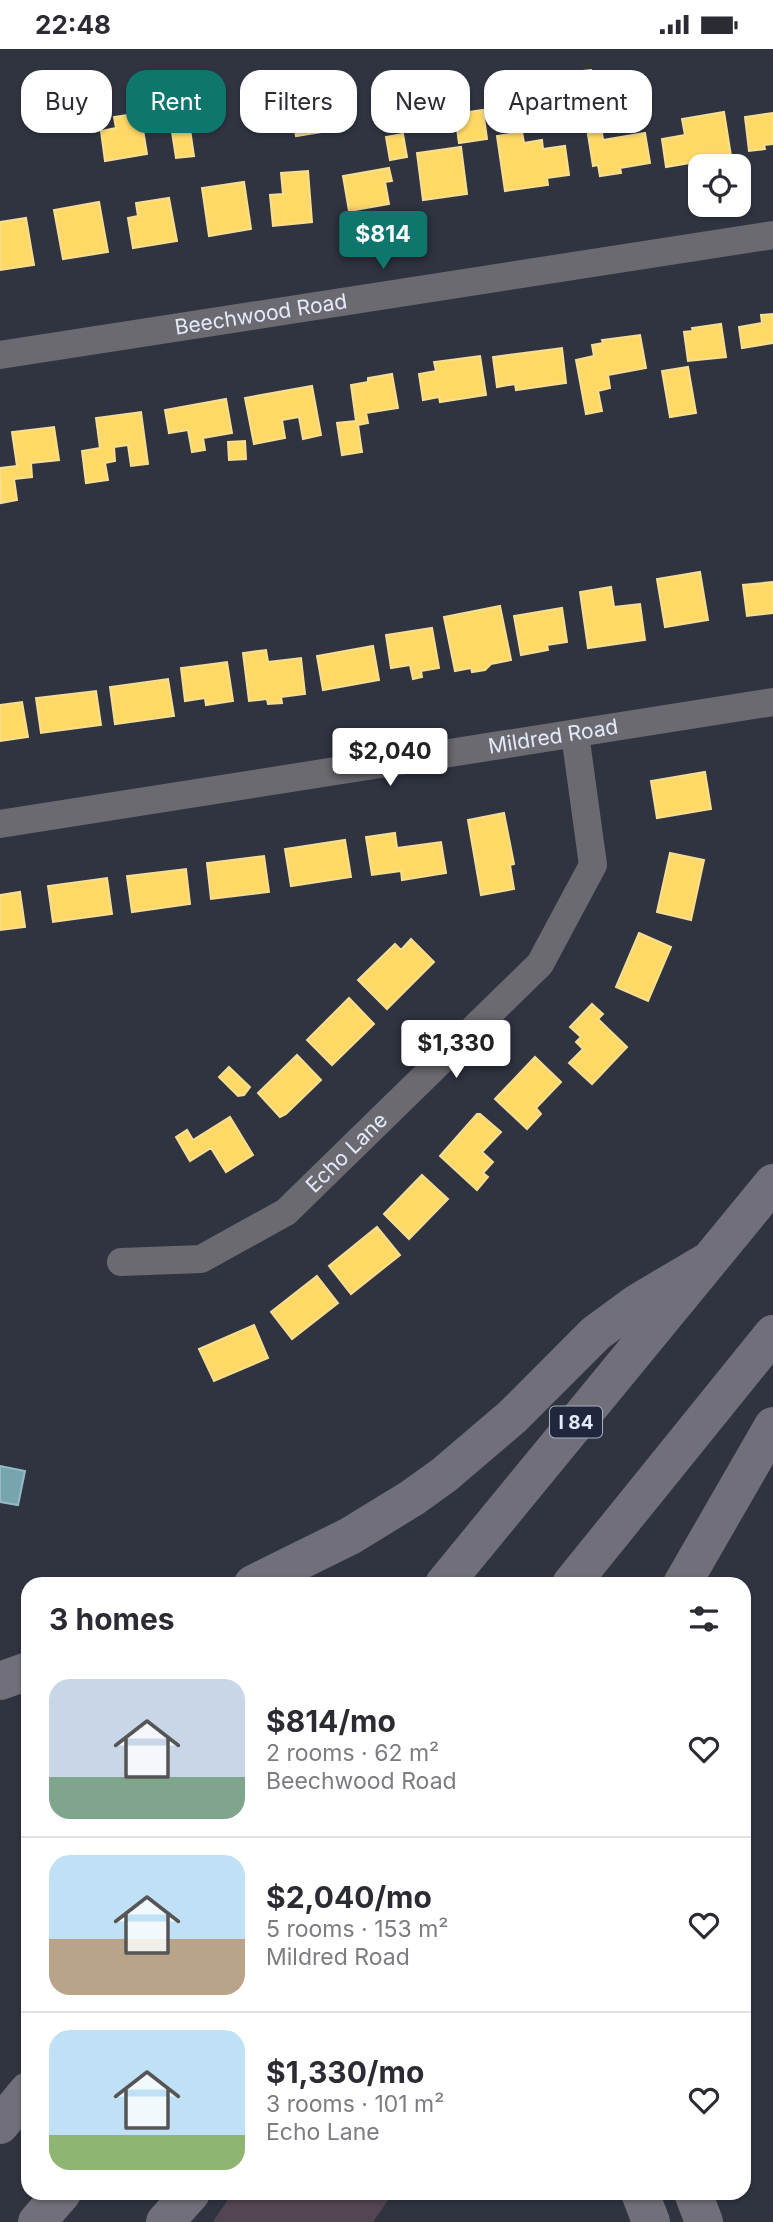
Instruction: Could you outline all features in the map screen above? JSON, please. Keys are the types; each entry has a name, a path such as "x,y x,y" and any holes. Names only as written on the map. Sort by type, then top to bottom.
{"highway":[{"name":"I 84","path":"450,1577 773,1183"},
{"path":"267,1577 350,1536 412,1498 504,1424 596,1332 637,1303 708,1261"},
{"path":"577,1577 773,1334"},
{"path":"686,1577 773,1426"},
{"path":"0,1681 21,1674"},
{"path":"0,2125 21,2100"},
{"path":"37,2222 56,2200"},
{"path":"165,2222 185,2200"},
{"path":"643,2200 651,2222"},
{"path":"696,2200 704,2222"}],"street":[{"name":"Beechwood Road","path":"0,355 773,235"},
{"name":"Mildred Road","path":"0,824 773,702"},
{"name":"Echo Lane","path":"121,1262 201,1259 286,1212 540,964 593,865 575,734"}],"shaded area":[{"path":"227,2200 388,2200 373,2222 213,2222"}],"building: Homes":[{"path":"483,110 484,133 487,139 459,143 458,133 470,133 470,112"},
{"path":"724,112 731,154 688,154 688,163 666,167 662,139 685,135 682,119"},
{"path":"773,113 773,144 764,145 765,149 749,151 745,117"},
{"path":"126,115 126,133 144,133 147,154 105,161 101,133 112,133 112,129 116,128 114,117"},
{"path":"172,133 191,133 194,156 176,158"},
{"path":"522,133 524,143 542,140 543,149 565,146 569,175 547,178 548,185 505,191 497,136"},
{"path":"588,133 602,133 603,140 645,133 650,163 620,168 621,173 600,176 598,165 593,166"},
{"path":"403,134 407,157 390,160 386,137"},
{"path":"461,147 467,194 423,200 417,153"},
{"path":"389,168 392,181 385,182 389,204 349,211 343,176"},
{"path":"308,171 312,222 273,226 270,195 283,194 281,173"},
{"path":"244,182 251,229 209,236 202,188"},
{"path":"169,198 177,241 133,248 128,218 138,216 136,203"},
{"path":"99,202 108,252 63,259 54,210"},
{"path":"26,218 34,265 0,270 0,222"},
{"path":"773,314 773,343 742,348 739,327 762,323 761,315"},
{"path":"721,324 726,357 688,361 684,332 693,331 692,328"},
{"path":"640,335 646,368 608,375 610,388 598,391 602,411 586,414 576,360 594,356 592,345 603,343 602,340"},
{"path":"562,348 566,383 516,390 515,384 497,387 493,357"},
{"path":"480,356 486,395 440,402 439,397 423,400 419,374 436,371 434,362"},
{"path":"688,367 696,413 670,417 662,371"},
{"path":"392,374 398,408 366,413 368,423 358,425 362,452 342,455 337,423 356,421 351,385 368,382 368,378"},
{"path":"312,386 321,435 303,439 299,417 282,420 285,438 254,444 245,398"},
{"path":"226,399 232,433 203,438 205,450 192,452 188,430 169,433 165,410"},
{"path":"141,412 148,464 131,466 128,445 114,447 115,461 105,463 108,480 86,483 82,451 100,448 96,418"},
{"path":"54,427 59,460 31,463 32,477 14,479 17,500 1,503 0,468 17,466 12,432"},
{"path":"245,441 246,459 229,460 228,442"},
{"path":"700,572 708,620 665,627 657,579"},
{"path":"773,582 773,613 747,616 743,585"},
{"path":"611,587 614,607 640,604 645,640 588,648 580,592"},
{"path":"500,606 511,660 491,664 485,670 472,672 471,668 455,671 444,617"},
{"path":"562,608 567,642 547,645 548,650 521,655 514,616"},
{"path":"432,628 439,668 421,671 422,677 413,679 410,665 391,668 386,635"},
{"path":"373,646 379,680 323,690 317,656"},
{"path":"266,650 268,662 301,658 305,694 281,697 282,703 268,704 267,699 249,701 243,653"},
{"path":"227,662 233,701 206,705 205,698 185,701 181,668"},
{"path":"168,679 174,716 115,724 110,687"},
{"path":"96,691 101,725 41,733 36,698"},
{"path":"22,702 28,737 0,741 0,705"},
{"path":"705,772 711,809 657,818 651,781"},
{"path":"504,813 514,864 510,865 514,889 481,895 468,820"},
{"path":"395,833 397,848 441,842 446,873 402,880 401,871 372,875 366,837"},
{"path":"345,840 351,877 291,886 285,849"},
{"path":"670,853 704,860 691,920 657,912"},
{"path":"264,856 269,892 211,899 207,863"},
{"path":"186,869 190,904 132,912 127,876"},
{"path":"107,878 112,914 53,922 48,886"},
{"path":"20,892 25,927 0,930 0,895"},
{"path":"639,933 671,947 648,1001 616,987"},
{"path":"411,939 434,962 387,1009 358,980 395,944 401,950"},
{"path":"349,998 374,1024 332,1065 307,1040"},
{"path":"592,1004 603,1014 598,1019 627,1047 592,1084 569,1063 583,1049 576,1042 581,1037 570,1027"},
{"path":"297,1055 321,1080 280,1117 258,1093"},
{"path":"535,1057 561,1082 536,1108 541,1114 527,1129 495,1099"},
{"path":"229,1067 250,1087 244,1095 238,1096 219,1077"},
{"path":"477,1114 501,1132 482,1152 493,1162 483,1173 488,1177 477,1190 440,1156"},
{"path":"230,1117 253,1155 226,1172 211,1148 190,1161 176,1137 187,1130 193,1140"},
{"path":"422,1175 448,1199 409,1239 384,1214"},
{"path":"377,1227 400,1255 351,1294 329,1266"},
{"path":"317,1276 338,1303 292,1339 271,1312"},
{"path":"254,1325 268,1358 214,1381 199,1349"}],"building: Public":[{"path":"0,1466 25,1471 18,1505 0,1502"}]}
